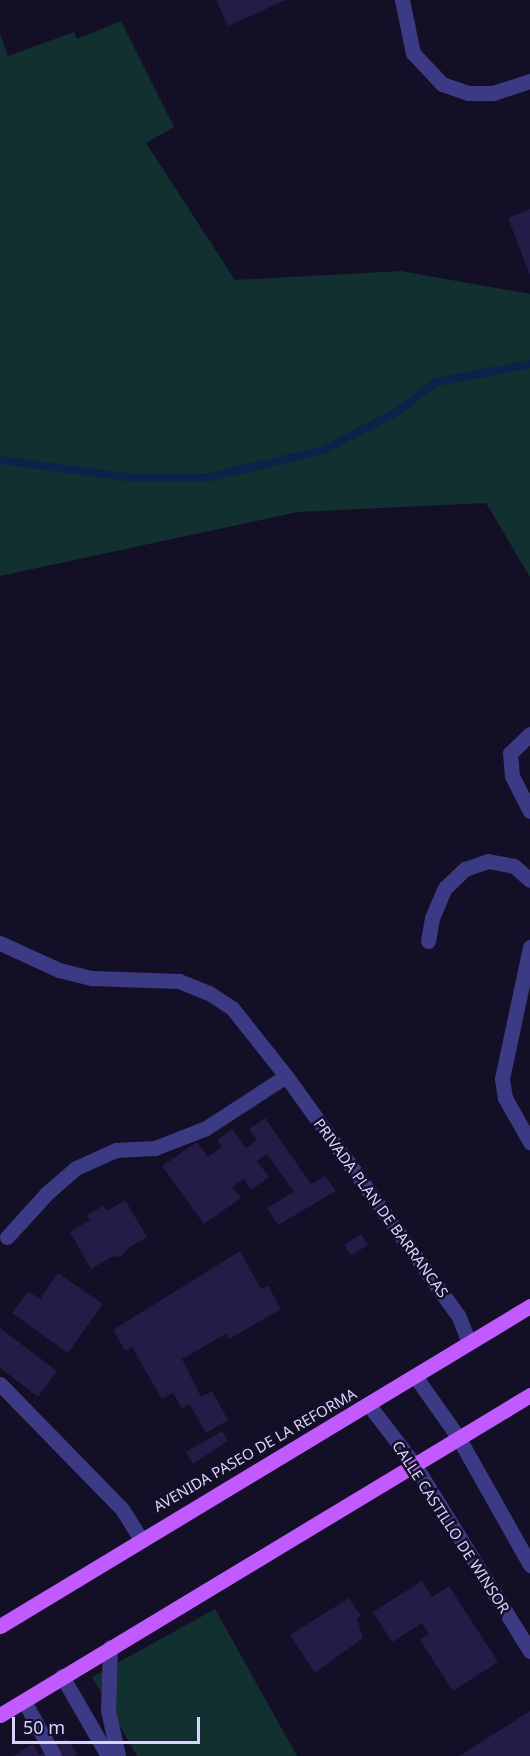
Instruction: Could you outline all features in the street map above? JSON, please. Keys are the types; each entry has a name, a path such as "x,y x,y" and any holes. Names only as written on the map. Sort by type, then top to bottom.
{"main road":[{"name":"AVENIDA PASEO DE LA REFORMA","path":"0,1626 140,1538 530,1306"},
{"path":"0,1715 530,1395"}],"street":[{"path":"402,0 413,53 442,84 468,93 493,93 530,81"},
{"path":"530,734 510,753 512,776 530,811"},
{"path":"428,941 432,918 445,888 465,869 488,861 514,866 530,880"},
{"name":"PRIVADA PLAN DE BARRANCAS","path":"0,943 59,970 92,978 179,981 209,993 232,1008 286,1076 458,1315 469,1342"},
{"path":"530,947 502,1079 505,1098 530,1142"},
{"path":"7,1237 46,1193 76,1168 116,1150 155,1148 206,1128 286,1076"},
{"path":"414,1376 458,1437 530,1565"},
{"path":"3,1392 122,1509 140,1538"},
{"name":"CALLE CASTILLO DE WINSOR","path":"368,1404 414,1464 530,1651"},
{"path":"110,1647 108,1710 118,1756"},
{"path":"62,1676 108,1756"},
{"path":"24,1701 54,1756"}],"green space":[{"path":"121,21 174,127 146,143 235,280 401,271 530,294 530,577 486,503 298,512 0,576 0,34 8,56 74,32 77,39"},
{"path":"215,1609 297,1756 137,1756 92,1677"}],"building":[{"path":"216,0 286,0 228,26"},
{"path":"530,209 530,275 508,218"},
{"path":"265,1118 311,1184 325,1176 336,1191 278,1225 267,1208 294,1192 267,1154 257,1161 269,1177 251,1190 244,1179 232,1187 241,1198 204,1224 162,1166 197,1142 208,1157 222,1147 217,1140 232,1129 246,1148 257,1140 249,1129"},
{"path":"125,1200 147,1237 128,1248 122,1256 112,1257 91,1269 70,1232 90,1220 87,1215 103,1206 107,1211"},
{"path":"361,1234 368,1245 351,1256 344,1245"},
{"path":"240,1251 261,1289 268,1286 281,1309 229,1339 226,1334 182,1359 201,1397 212,1391 228,1420 206,1433 189,1404 182,1409 173,1393 162,1399 132,1347 125,1351 113,1330"},
{"path":"58,1273 103,1304 68,1353 12,1313 28,1291 40,1299"},
{"path":"0,1328 57,1371 38,1397 0,1368"},
{"path":"222,1431 228,1441 193,1464 186,1452"},
{"path":"422,1581 432,1597 449,1586 498,1662 453,1691 420,1640 429,1634 422,1623 392,1642 373,1612"},
{"path":"349,1598 361,1616 357,1618 363,1638 315,1673 290,1635"},
{"path":"530,1711 530,1756 459,1756"},
{"path":"67,1738 77,1754 74,1756 13,1756 33,1744 39,1755"}],"waterway":[{"path":"0,460 125,477 210,477 324,450 400,410 436,382 530,364"}]}
